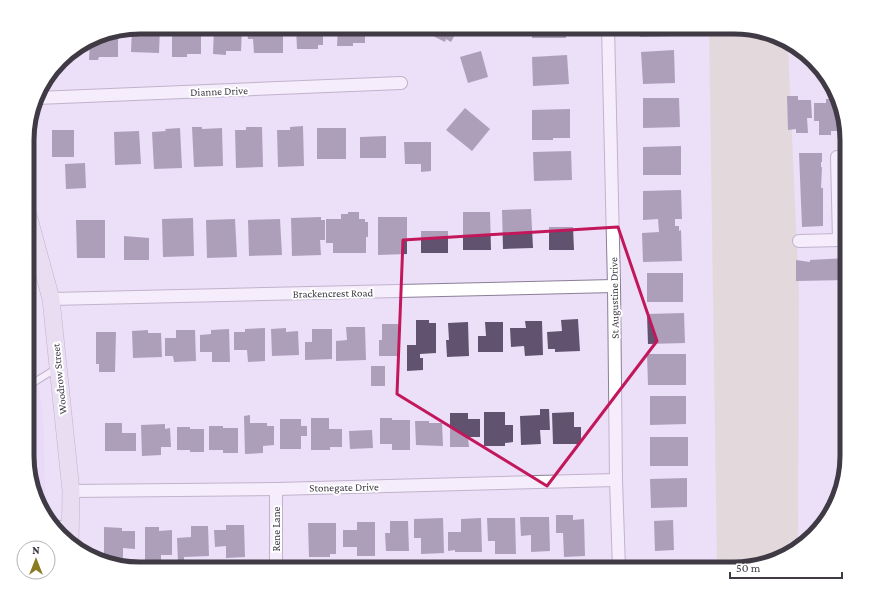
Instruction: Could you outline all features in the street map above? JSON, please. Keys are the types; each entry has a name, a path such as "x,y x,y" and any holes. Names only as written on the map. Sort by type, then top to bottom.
{"street":[{"name":"St Augustine Drive","path":"608,34 619,562"},
{"name":"Dianne Drive","path":"43,98 401,83"},
{"path":"836,157 840,204"},
{"name":"Woodrow Street","path":"34,237 51,299 71,491 70,536"},
{"path":"799,241 840,240"},
{"name":"Brackencrest Road","path":"51,299 614,286"},
{"name":"Stonegate Drive","path":"71,491 276,489 616,480"},
{"name":"Rene Lane","path":"276,489 276,562"}],"lane":[{"path":"34,382 58,367"},
{"path":"58,524 71,525"}],"highlighted area":[{"path":"618,227 657,341 547,486 397,394 403,240"}],"shaded area":[{"path":"709,34 734,34 762,38 775,42 788,49 799,293 798,540 775,554 755,560 741,562 717,562"},
{"path":"34,361 43,414 46,504 42,497 35,470"}],"building":[{"path":"160,34 159,53 131,52 132,35"},
{"path":"172,34 201,34 201,54 187,54 187,57 172,57"},
{"path":"214,34 242,34 241,51 226,51 226,55 213,54"},
{"path":"247,34 283,34 283,53 254,53 253,39 248,39"},
{"path":"296,34 323,34 323,45 318,45 318,49 297,49"},
{"path":"338,34 365,34 365,43 353,43 353,46 337,46"},
{"path":"429,34 455,34 451,42 446,39 445,42"},
{"path":"532,34 566,34 566,38 532,38"},
{"path":"640,34 678,34 678,36 640,37"},
{"path":"118,37 118,57 99,57 98,60 89,60 90,47 99,42"},
{"path":"674,50 675,83 643,84 641,52"},
{"path":"481,51 488,77 468,83 460,57"},
{"path":"567,55 569,84 533,86 532,57"},
{"path":"787,96 798,96 798,100 811,100 812,118 807,118 808,133 796,133 796,129 788,130"},
{"path":"643,98 679,98 680,127 643,128"},
{"path":"826,99 832,99 838,119 839,131 831,131 831,135 819,135 819,121 814,121 814,103 826,103"},
{"path":"465,108 490,129 472,151 446,130"},
{"path":"570,109 570,138 532,140 532,110"},
{"path":"303,126 304,166 278,167 277,130 290,130 290,127"},
{"path":"192,127 202,127 202,129 222,128 223,166 194,167"},
{"path":"246,127 262,127 263,167 236,168 235,130 246,130"},
{"path":"180,128 182,168 154,169 152,132"},
{"path":"317,128 346,128 346,159 317,159"},
{"path":"52,130 74,130 74,157 52,157"},
{"path":"139,131 141,164 115,165 114,132"},
{"path":"386,136 386,158 360,158 360,137"},
{"path":"404,142 431,142 431,171 421,172 421,164 405,164"},
{"path":"681,146 681,175 643,175 643,147"},
{"path":"571,151 572,180 534,181 533,152"},
{"path":"799,153 822,153 821,188 823,188 823,226 802,227"},
{"path":"85,163 86,188 66,189 65,164"},
{"path":"681,190 682,219 675,219 675,226 679,226 679,231 681,230 682,261 643,262 642,233 659,232 658,219 643,220 643,191"},
{"path":"531,209 533,248 503,249 502,210"},
{"path":"348,212 359,212 359,219 365,219 365,222 368,222 366,253 333,253 333,243 326,243 326,219 341,219 341,214 348,214"},
{"path":"463,212 490,212 491,250 463,250"},
{"path":"321,217 321,220 325,220 325,240 320,240 321,255 292,256 291,218"},
{"path":"378,217 407,217 407,254 378,255"},
{"path":"193,218 194,256 163,257 162,219"},
{"path":"235,219 237,257 207,258 206,220"},
{"path":"280,219 282,255 249,256 248,220"},
{"path":"76,220 105,220 105,258 77,258"},
{"path":"549,227 573,227 574,250 549,250"},
{"path":"421,231 448,231 448,253 421,253"},
{"path":"124,236 149,238 149,260 124,260"},
{"path":"840,258 840,280 796,281 796,260 810,262 810,260"},
{"path":"647,273 683,273 683,302 647,302"},
{"path":"684,313 685,343 648,344 647,314"},
{"path":"578,319 580,351 555,352 555,349 548,349 547,332 562,331 561,320"},
{"path":"416,320 429,320 429,323 436,323 436,353 420,354 420,358 423,358 423,370 407,371 407,345 416,345"},
{"path":"525,321 542,321 543,355 525,356 524,346 511,347 510,328 526,328"},
{"path":"468,322 469,356 447,357 446,340 449,340 448,323"},
{"path":"485,322 503,322 503,352 478,352 478,336 486,336"},
{"path":"382,324 400,324 400,356 379,356 379,340 382,340"},
{"path":"346,327 365,327 366,360 336,361 336,341 347,340"},
{"path":"265,328 265,361 248,362 247,350 234,350 234,332 245,332 245,329"},
{"path":"286,328 286,332 298,331 299,355 272,356 271,329"},
{"path":"229,329 230,362 212,362 212,352 200,352 200,335 211,334 211,330"},
{"path":"312,329 332,329 332,359 305,360 305,342 312,342"},
{"path":"148,330 148,333 161,333 162,357 133,358 132,331"},
{"path":"176,330 195,330 196,361 174,362 173,356 165,356 165,338 176,338"},
{"path":"96,332 116,332 115,372 99,372 99,364 96,364"},
{"path":"647,354 686,354 686,385 648,385"},
{"path":"371,366 385,366 385,386 371,386"},
{"path":"650,396 686,396 686,424 650,425"},
{"path":"540,409 549,409 550,430 540,430 541,444 521,445 520,416 540,415"},
{"path":"484,412 505,412 505,425 513,425 513,442 505,443 505,446 484,446"},
{"path":"574,412 574,427 581,427 581,444 553,444 552,413"},
{"path":"450,413 468,413 468,419 480,419 480,437 468,437 469,447 450,447"},
{"path":"250,415 250,423 267,423 267,426 274,426 274,445 263,446 263,453 245,454 244,416"},
{"path":"311,418 329,418 329,429 342,429 342,447 330,447 330,450 311,450"},
{"path":"380,418 410,420 410,450 392,450 392,444 380,444"},
{"path":"280,419 301,419 301,426 307,426 307,436 301,436 301,449 280,449"},
{"path":"415,421 442,423 443,446 416,445"},
{"path":"105,423 122,423 122,433 136,433 136,451 105,451"},
{"path":"165,424 165,429 170,428 171,447 161,447 161,455 142,456 141,425"},
{"path":"209,426 238,428 238,453 223,453 223,450 209,450"},
{"path":"177,427 204,429 204,452 177,450"},
{"path":"372,430 373,448 350,449 349,431"},
{"path":"650,437 688,437 688,466 650,466"},
{"path":"687,478 687,507 651,508 650,479"},
{"path":"556,515 573,515 573,520 584,519 585,556 564,557 563,533 556,533"},
{"path":"520,517 549,517 550,551 531,552 531,535 521,536"},
{"path":"443,518 444,553 421,554 421,538 414,538 414,519"},
{"path":"481,518 482,552 455,552 455,550 448,551 448,532 461,532 461,519"},
{"path":"487,518 515,518 516,554 495,554 495,541 488,541"},
{"path":"673,520 674,550 655,551 654,521"},
{"path":"390,521 408,521 409,551 386,551 385,533 390,533"},
{"path":"357,522 375,522 375,556 357,556 357,547 343,547 343,530 357,530"},
{"path":"308,523 336,523 336,554 330,554 330,557 309,557"},
{"path":"226,525 244,525 245,557 226,558 226,546 215,547 214,530 226,530"},
{"path":"191,526 208,526 209,556 184,557 184,562 178,562 177,538 191,537"},
{"path":"104,527 122,528 122,531 135,531 135,549 123,548 123,560 104,556"},
{"path":"145,527 159,527 159,531 172,530 172,555 161,555 161,561 145,561"},
{"path":"654,560 690,560 690,562 654,562"}]}
